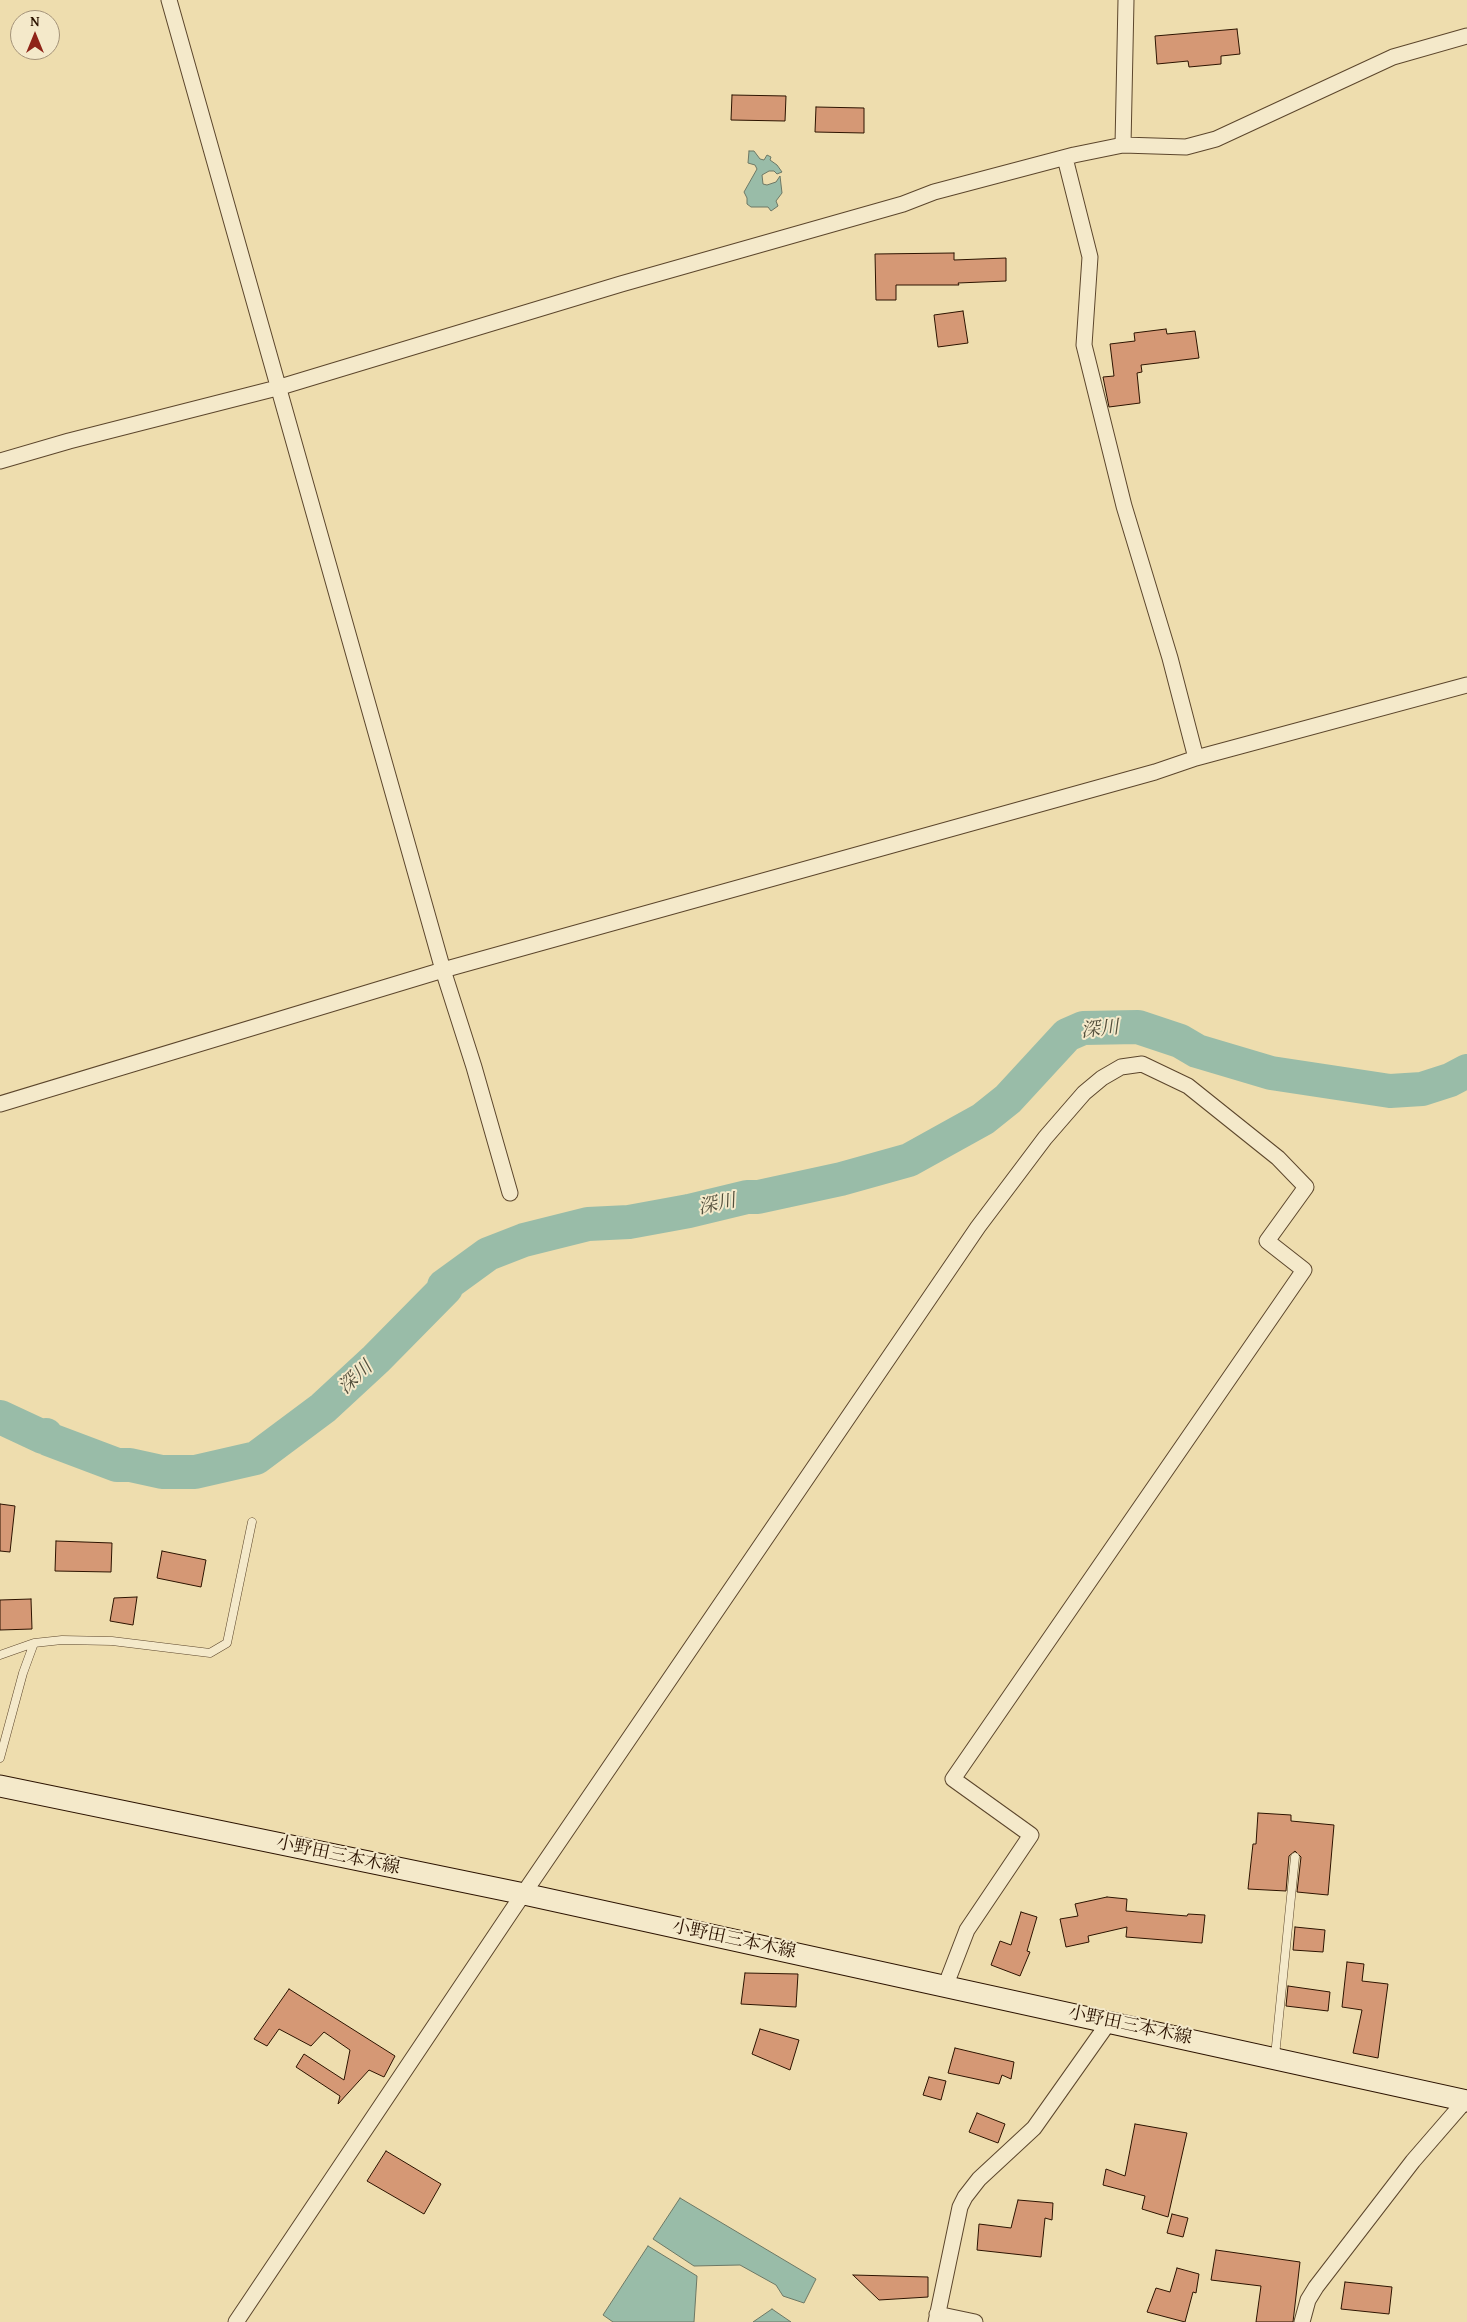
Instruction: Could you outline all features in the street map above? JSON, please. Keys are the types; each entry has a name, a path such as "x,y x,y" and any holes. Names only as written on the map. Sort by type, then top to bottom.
{"main road":[{"name":"小野田三本木線","path":"0,1786 524,1894 1466,2101"}],"street":[{"path":"169,0 443,970 472,1059 510,1193"},
{"path":"1123,145 1126,0"},
{"path":"0,461 70,441 278,388 621,284 903,204 934,192 1064,158 1123,145 1186,148 1216,139 1393,57 1467,36"},
{"path":"1064,158 1090,258 1084,345 1124,506 1170,658 1196,758"},
{"path":"0,1104 443,970 1146,775 1196,758 1467,685"},
{"path":"236,2322 524,1894 978,1227 1045,1138 1084,1093 1102,1078 1122,1067 1142,1064 1188,1086 1278,1158 1306,1187 1267,1241 1304,1270 953,1780 1031,1835 967,1930 946,1987"},
{"path":"975,2322 936,2318 960,2207 964,2197 979,2179 1034,2128 1109,2022"},
{"path":"1302,2322 1308,2300 1316,2287 1413,2161 1466,2101"}],"lane":[{"path":"0,1655 34,1643 62,1640 112,1641 210,1653 227,1643 252,1522"},
{"path":"0,1758 23,1673 34,1643"},
{"path":"1275,2058 1295,1857"}],"shaded area":[{"path":"749,151 754,151 760,159 764,160 767,155 771,157 770,160 782,172 777,174 774,171 769,171 762,175 763,184 767,185 776,182 780,176 782,193 776,201 778,206 771,211 768,207 751,207 747,204 744,192 757,169 755,165 748,163"},
{"path":"680,2198 816,2279 804,2303 783,2296 776,2285 740,2265 694,2266 653,2239"},
{"path":"648,2246 697,2276 694,2322 613,2322 603,2315"},
{"path":"772,2309 791,2322 753,2322"}],"building":[{"path":"1237,29 1240,54 1221,56 1221,64 1189,67 1188,61 1157,64 1155,36"},
{"path":"732,95 786,96 785,121 731,120"},
{"path":"816,107 864,108 864,133 815,132"},
{"path":"954,253 954,260 1006,258 1006,281 958,283 959,285 896,285 896,300 876,300 875,254"},
{"path":"963,311 968,343 938,347 934,315"},
{"path":"1166,329 1167,334 1195,331 1199,358 1141,365 1142,372 1137,373 1140,403 1109,407 1103,377 1114,376 1110,344 1135,341 1134,333"},
{"path":"0,1504 15,1506 10,1552 0,1551"},
{"path":"56,1541 112,1543 111,1572 55,1571"},
{"path":"162,1551 206,1560 201,1587 157,1578"},
{"path":"137,1597 133,1625 110,1621 114,1598"},
{"path":"31,1599 32,1629 0,1630 0,1600"},
{"path":"1258,1813 1291,1815 1291,1821 1334,1825 1328,1895 1297,1892 1301,1857 1295,1851 1289,1856 1286,1891 1248,1889 1253,1844 1256,1844"},
{"path":"1107,1897 1127,1899 1126,1911 1187,1916 1188,1914 1205,1915 1202,1943 1126,1937 1127,1927 1088,1936 1089,1942 1066,1947 1060,1919 1078,1916 1075,1904"},
{"path":"1021,1912 1037,1917 1027,1951 1030,1952 1020,1976 991,1965 1000,1941 1011,1945"},
{"path":"1295,1927 1325,1930 1323,1952 1293,1950"},
{"path":"1347,1962 1364,1964 1362,1981 1388,1984 1378,2058 1353,2053 1362,2010 1342,2007"},
{"path":"745,1973 798,1974 796,2007 741,2004"},
{"path":"1288,1986 1330,1992 1328,2011 1286,2006"},
{"path":"289,1989 395,2056 384,2077 369,2070 338,2104 340,2096 296,2067 304,2054 344,2080 350,2050 324,2032 311,2046 279,2029 267,2046 254,2039"},
{"path":"760,2029 799,2040 790,2070 752,2054"},
{"path":"955,2048 1014,2062 1011,2079 1002,2075 999,2084 948,2073"},
{"path":"929,2077 946,2081 941,2100 923,2095"},
{"path":"977,2113 1005,2124 998,2143 969,2132"},
{"path":"1135,2124 1187,2133 1168,2217 1142,2209 1145,2196 1103,2185 1106,2169 1125,2176"},
{"path":"386,2151 441,2184 424,2214 367,2181"},
{"path":"1018,2200 1053,2203 1052,2220 1045,2218 1041,2257 977,2250 979,2224 1011,2228"},
{"path":"1172,2214 1188,2218 1183,2237 1167,2233"},
{"path":"1216,2250 1300,2262 1293,2322 1256,2322 1261,2286 1211,2280"},
{"path":"1177,2268 1199,2274 1196,2293 1193,2292 1185,2322 1147,2312 1156,2288 1170,2292"},
{"path":"853,2275 928,2277 928,2297 879,2300"},
{"path":"1345,2282 1392,2287 1389,2314 1341,2309"}],"waterway":[{"name":"深川","path":"0,1417 43,1437 46,1435 48,1439 117,1465 130,1465 162,1472 195,1472 256,1458 323,1408 376,1359 446,1288 444,1286 488,1254 524,1240 588,1224 629,1222 689,1211 747,1197 758,1197 841,1179 909,1160 983,1119 1008,1099 1067,1035 1083,1028 1138,1027 1180,1041 1197,1051 1271,1073 1390,1091 1422,1089 1450,1080 1467,1071"}]}
